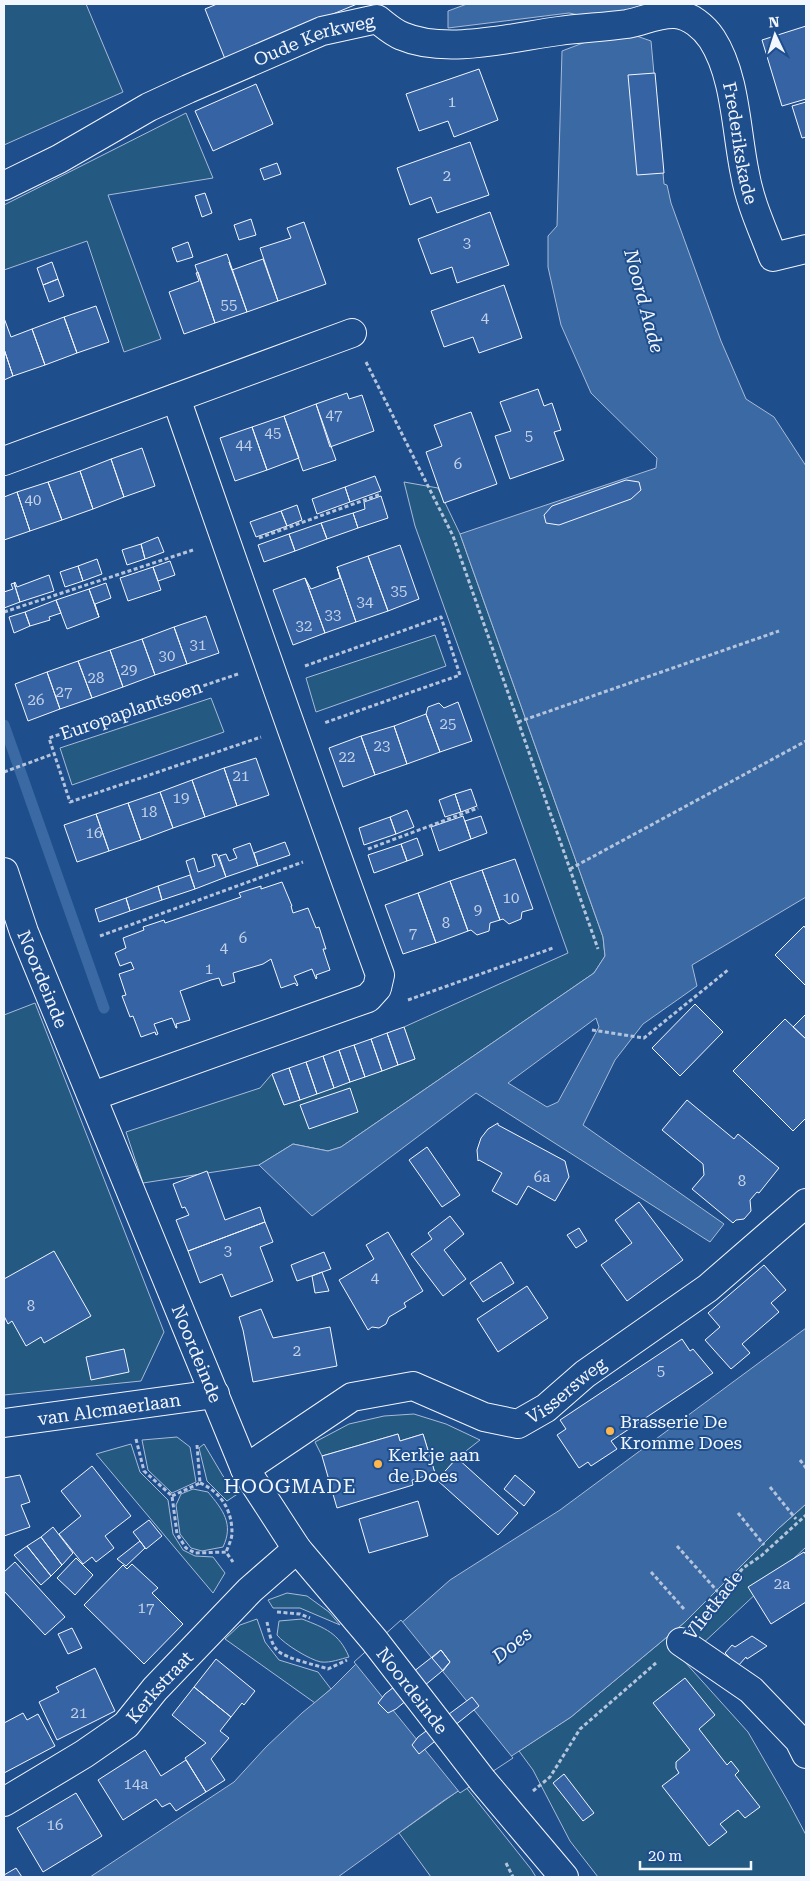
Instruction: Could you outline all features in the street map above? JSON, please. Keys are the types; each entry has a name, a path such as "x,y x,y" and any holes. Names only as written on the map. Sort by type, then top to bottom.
{"street":[{"name":"Oude Kerkweg","path":"4,186 59,158 149,107 322,31 377,19 400,36 412,40 426,43 460,44 628,24 659,16 676,14"},
{"name":"Frederikskade","path":"676,14 690,19 704,29 712,40 722,61 730,88 745,176 773,257 806,248"},
{"path":"4,461 352,333"},
{"path":"93,1096 368,998 377,988 380,975 291,731 176,398"},
{"name":"Noordeinde","path":"4,872 24,932 245,1469 296,1548 374,1640 483,1781 564,1877"},
{"name":"Vissersweg","path":"245,1469 352,1397 413,1386 484,1417 518,1424 546,1408 585,1374 708,1288 806,1203"},
{"name":"van Alcmaerlaan","path":"4,1423 215,1394"},
{"name":"Kerkstraat","path":"4,1802 84,1754 126,1725 155,1689 258,1601 296,1548"},
{"name":"Vlietkade","path":"681,1642 751,1690 799,1740 806,1754"}],"path":[{"path":"352,333 453,536 598,949"},
{"path":"4,612 227,544 381,494"},
{"name":"Europaplantsoen","path":"441,617 460,675 70,802 49,738 271,670 441,617"},
{"path":"518,722 779,631"},
{"path":"570,869 806,741"},
{"path":"4,772 53,754"},
{"path":"100,936 478,808"},
{"path":"377,988 409,1001 553,948"},
{"path":"592,1030 644,1038 728,970"},
{"path":"200,1483 197,1437 215,1394"},
{"path":"128,1407 144,1472 172,1496 177,1534 186,1548 195,1553 226,1552"},
{"path":"800,1460 806,1468"},
{"path":"172,1496 200,1483 212,1488 227,1506 232,1534 226,1552"},
{"path":"770,1488 796,1519"},
{"path":"738,1513 764,1544"},
{"name":"Vlietkade","path":"681,1642 721,1597 743,1568 762,1556 806,1515"},
{"path":"677,1546 719,1593"},
{"path":"226,1552 258,1601 269,1636 278,1651 298,1660 328,1669 350,1659"},
{"path":"651,1572 685,1610"},
{"path":"258,1601 316,1621"},
{"path":"508,1811 550,1777 580,1729 681,1642"}],"shaded area":[{"path":"4,4 86,4 123,92 4,145"},
{"path":"186,113 213,178 108,195 161,339 124,352 87,241 4,270 4,205"},
{"path":"404,482 438,488 460,534 603,937 605,956 594,973 341,1147 328,1151 293,1144 259,1165 143,1183 126,1132 260,1088 272,1074 284,1105 415,1059 404,1027 568,953 415,526"},
{"path":"435,635 446,666 316,712 306,678"},
{"path":"211,698 224,732 72,785 60,748"},
{"path":"35,1003 164,1332 141,1381 4,1395 4,1015"},
{"path":"414,1414 446,1424 480,1440 457,1458 437,1480 423,1434 400,1441 398,1434 322,1456 315,1442 349,1424 384,1416"},
{"path":"177,1437 190,1447 196,1482 172,1493 148,1470 142,1440"},
{"path":"131,1444 140,1472 168,1500 173,1534 183,1550 195,1556 213,1557 225,1573 213,1593 96,1454"},
{"path":"204,1444 223,1476 239,1493 227,1501 207,1481 199,1448"},
{"path":"193,1489 208,1492 222,1511 227,1524 226,1539 223,1547 202,1551 191,1548 180,1534 176,1505 181,1494"},
{"path":"806,1504 806,1547 684,1661 748,1732 789,1803 806,1835 806,1877 598,1877 570,1841 533,1770 519,1751 571,1717 685,1622 779,1528"},
{"path":"287,1593 307,1596 329,1612 340,1625 300,1608 273,1608 268,1600"},
{"path":"257,1619 265,1642 279,1660 318,1672 331,1689 315,1703 225,1639 240,1625"},
{"path":"302,1619 330,1632 341,1642 349,1657 328,1662 316,1661 280,1639 277,1635 279,1621"},
{"path":"465,1786 536,1877 431,1877 399,1833"}],"water":[{"path":"467,4 643,4 626,14 593,18 569,13 448,28 448,11"},
{"name":"Noord Aade","path":"628,33 651,41 664,184 667,185 671,203 721,341 746,399 774,417 806,466 806,897 692,965 697,986 643,1024 615,1060 583,1125 724,1224 710,1242 476,1093 312,1216 259,1165 293,1144 328,1151 341,1147 594,973 605,956 603,937 460,534 656,468 657,458 591,393 561,325 548,267 548,236 557,226 562,51 596,38","holes":["596,1018 599,1027 558,1102 547,1107 508,1083"]},
{"name":"Does","path":"806,1328 806,1504 779,1528 685,1622 571,1717 443,1801 338,1877 90,1877 234,1782 266,1747 302,1713 331,1689 364,1656 450,1580 560,1510"}],"pier":[{"path":"401,1620 513,1758 460,1793 354,1662"}],"building":[{"path":"217,4 357,4 225,59 205,9"},
{"path":"806,26 806,99 782,106 762,40"},
{"path":"479,69 498,120 454,137 448,121 419,131 406,94"},
{"path":"655,73 664,173 637,175 628,75"},
{"path":"256,84 273,124 213,151 195,111"},
{"path":"806,102 806,137 802,138 792,106"},
{"path":"470,142 489,195 437,213 431,197 410,205 397,168"},
{"path":"277,163 281,174 264,180 260,169"},
{"path":"205,193 212,213 202,217 195,196"},
{"path":"490,212 509,265 457,283 452,267 431,274 418,239"},
{"path":"251,219 256,235 239,240 234,225"},
{"path":"304,222 326,284 278,301 260,248 291,238 287,228"},
{"path":"188,242 193,257 177,262 172,248"},
{"path":"227,254 247,312 215,323 195,265"},
{"path":"263,259 278,301 247,312 229,262 232,270"},
{"path":"52,262 58,279 43,285 37,268"},
{"path":"198,272 215,323 184,334 169,292 199,281 196,273"},
{"path":"58,279 64,296 49,302 43,285"},
{"path":"504,285 522,338 479,353 473,337 444,347 431,311"},
{"path":"96,306 109,342 77,353 64,317"},
{"path":"64,317 77,353 45,365 32,329"},
{"path":"4,318 11,337 32,329 45,365 13,376 4,349"},
{"path":"4,349 13,376 4,380"},
{"path":"538,389 544,406 552,403 561,430 554,432 564,460 510,479 495,436 511,431 500,402"},
{"path":"347,393 349,399 362,395 374,431 330,447 316,404"},
{"path":"316,404 336,460 303,471 284,416"},
{"path":"471,412 497,484 444,503 426,452 442,446 434,425"},
{"path":"284,416 299,458 267,470 252,427"},
{"path":"252,427 267,470 235,481 220,438"},
{"path":"142,448 155,486 124,497 111,459"},
{"path":"111,459 124,497 93,509 80,471"},
{"path":"80,471 93,509 62,520 48,482"},
{"path":"375,476 381,491 350,502 345,487"},
{"path":"626,480 639,482 641,490 631,499 559,525 546,523 544,515 552,506"},
{"path":"48,482 62,520 30,531 17,492"},
{"path":"345,487 350,502 317,514 312,499"},
{"path":"17,492 30,531 4,540 4,497"},
{"path":"381,496 388,518 358,528 353,513 365,509 364,502"},
{"path":"297,505 302,520 287,526 281,511"},
{"path":"281,511 287,526 256,537 250,522"},
{"path":"353,513 358,528 327,539 321,523"},
{"path":"321,523 327,539 295,551 289,534"},
{"path":"289,534 295,551 264,562 258,545"},
{"path":"158,537 164,552 145,559 141,544"},
{"path":"141,544 145,559 127,565 122,550"},
{"path":"400,545 419,599 388,611 368,556"},
{"path":"368,556 388,611 356,622 337,567"},
{"path":"97,559 102,574 83,581 78,566"},
{"path":"170,561 175,575 158,581 153,567"},
{"path":"78,566 83,581 65,587 60,572"},
{"path":"153,567 161,590 128,601 120,578"},
{"path":"337,567 356,622 325,633 305,578 311,589 340,578"},
{"path":"49,575 54,591 20,602 15,582 17,587"},
{"path":"305,578 325,633 293,645 273,590"},
{"path":"14,583 20,602 4,608 4,592 13,589 11,584"},
{"path":"106,583 111,598 95,604 99,617 89,589"},
{"path":"89,589 99,617 67,629 56,600"},
{"path":"56,600 61,613 49,617 50,620 30,626 25,612"},
{"path":"25,612 30,626 14,633 9,617"},
{"path":"206,616 219,653 187,664 174,627"},
{"path":"174,627 187,664 155,675 142,639"},
{"path":"142,639 155,675 123,687 110,650"},
{"path":"110,650 123,687 92,698 78,661"},
{"path":"78,661 92,698 60,709 47,672"},
{"path":"47,672 60,709 28,721 15,684"},
{"path":"458,702 472,741 440,752 426,714 428,707 439,703 444,708"},
{"path":"426,714 440,752 407,764 394,726"},
{"path":"394,726 407,764 375,775 361,736"},
{"path":"361,736 375,775 343,787 329,748"},
{"path":"256,758 269,795 237,806 224,768"},
{"path":"224,768 237,806 205,817 192,780"},
{"path":"192,780 205,817 173,828 160,792"},
{"path":"471,789 477,806 461,812 455,794"},
{"path":"160,792 173,828 141,840 128,803"},
{"path":"455,794 461,812 445,817 439,800"},
{"path":"128,803 141,840 109,851 96,814"},
{"path":"407,810 414,827 396,834 390,817"},
{"path":"96,814 109,851 77,862 64,825"},
{"path":"463,816 471,839 439,851 431,827"},
{"path":"481,816 487,833 471,839 465,821"},
{"path":"390,817 396,834 364,845 359,828"},
{"path":"417,838 423,855 407,861 401,844"},
{"path":"285,842 290,855 258,866 254,853"},
{"path":"250,843 258,866 226,877 219,856 226,854 229,861 237,858 233,849"},
{"path":"401,844 407,861 374,873 368,855"},
{"path":"217,854 226,877 195,889 186,861 194,858 198,872 215,866 212,855"},
{"path":"515,859 533,909 522,912 521,919 509,924 503,919 500,920 482,870"},
{"path":"482,870 500,920 490,923 489,931 477,935 471,930 468,931 450,881"},
{"path":"190,875 195,889 162,900 158,886"},
{"path":"450,881 468,931 436,943 418,893"},
{"path":"282,882 293,913 308,908 316,928 319,927 326,949 323,949 330,970 316,975 316,979 312,969 294,976 297,986 295,983 281,988 271,959 263,964 233,973 235,982 222,986 219,978 211,980 180,991 190,1020 176,1024 177,1028 172,1018 154,1024 158,1034 156,1035 155,1032 141,1037 133,1016 130,1017 122,996 126,995 119,974 134,969 131,962 120,966 115,953 126,948 123,938 144,930 143,927 164,920 165,923 241,897 239,893 261,886 261,889"},
{"path":"158,886 162,900 130,911 126,898"},
{"path":"418,893 436,943 403,954 385,905"},
{"path":"126,898 130,911 99,922 95,909"},
{"path":"804,926 806,929 806,986 775,955"},
{"path":"695,1004 723,1032 680,1076 652,1048"},
{"path":"806,1014 806,1039 793,1027"},
{"path":"785,1019 806,1039 806,1118 793,1131 733,1071"},
{"path":"404,1027 415,1059 398,1065 387,1033"},
{"path":"387,1033 398,1065 382,1071 371,1039"},
{"path":"371,1039 382,1071 365,1077 354,1045"},
{"path":"354,1045 365,1077 350,1082 339,1050"},
{"path":"339,1050 350,1082 334,1088 323,1056"},
{"path":"323,1056 334,1088 317,1094 306,1062"},
{"path":"306,1062 317,1094 300,1100 289,1068"},
{"path":"289,1068 300,1100 284,1105 272,1074"},
{"path":"350,1088 358,1112 309,1129 300,1105"},
{"path":"687,1100 734,1139 738,1134 779,1168 759,1193 757,1192 750,1200 751,1211 744,1219 736,1220 733,1223 692,1189 704,1175 703,1164 662,1130"},
{"path":"498,1123 498,1125 565,1161 569,1177 555,1201 528,1186 517,1205 492,1191 502,1173 478,1161 477,1150 481,1138 488,1129"},
{"path":"427,1147 460,1195 442,1207 409,1160"},
{"path":"207,1171 225,1220 260,1207 265,1222 188,1251 176,1220 189,1215 185,1207 182,1208 173,1184"},
{"path":"639,1202 683,1260 627,1301 601,1265 632,1243 615,1220"},
{"path":"450,1216 464,1234 444,1250 466,1279 443,1296 411,1254 432,1239 428,1233"},
{"path":"265,1222 273,1242 260,1247 273,1281 231,1297 222,1274 200,1283 188,1251"},
{"path":"579,1228 587,1241 576,1248 567,1235"},
{"path":"388,1232 423,1291 404,1303 406,1307 389,1317 386,1324 379,1328 372,1327 368,1330 339,1280 374,1259 366,1245"},
{"path":"54,1251 91,1316 44,1343 41,1337 26,1346 12,1321 8,1324 4,1316 4,1279"},
{"path":"324,1252 331,1269 297,1281 291,1265"},
{"path":"501,1262 514,1283 483,1302 470,1283"},
{"path":"764,1265 786,1290 771,1303 779,1312 742,1344 750,1353 731,1369 705,1340 720,1327 708,1313"},
{"path":"322,1272 329,1291 315,1293 312,1276"},
{"path":"527,1286 548,1318 498,1352 477,1319"},
{"path":"261,1309 273,1338 330,1327 337,1366 253,1382 239,1317"},
{"path":"682,1339 690,1351 693,1349 713,1373 611,1441 617,1449 591,1466 588,1462 579,1468 557,1435 566,1429 560,1420"},
{"path":"124,1349 129,1372 91,1380 86,1357"},
{"name":"Kerkje aan de Does","path":"398,1434 400,1441 423,1434 435,1473 412,1480 413,1485 337,1508 322,1456"},
{"path":"457,1458 518,1513 498,1535 437,1480"},
{"path":"92,1466 131,1516 105,1536 114,1548 96,1562 92,1557 83,1564 59,1534 81,1516 61,1491"},
{"path":"20,1475 30,1502 21,1505 30,1527 4,1536 4,1478"},
{"path":"515,1475 535,1492 524,1506 504,1489"},
{"path":"418,1501 428,1536 369,1553 359,1519"},
{"path":"149,1520 162,1536 146,1549 133,1532"},
{"path":"53,1527 73,1553 62,1565 41,1537"},
{"path":"41,1537 62,1565 51,1576 27,1546"},
{"path":"140,1541 145,1548 126,1566 117,1559"},
{"path":"27,1546 51,1576 41,1585 14,1555"},
{"path":"804,1552 806,1555 806,1602 771,1624 748,1587"},
{"path":"76,1558 93,1575 75,1595 57,1578"},
{"path":"15,1562 65,1617 45,1635 4,1591 4,1572"},
{"path":"132,1564 158,1588 152,1593 183,1624 144,1664 84,1605 123,1565 127,1569"},
{"path":"72,1628 82,1648 68,1654 58,1634"},
{"path":"752,1636 767,1646 747,1659 746,1657 738,1666 725,1653 732,1645 735,1647"},
{"path":"441,1650 450,1662 443,1671 432,1658"},
{"path":"441,1650 450,1662 441,1672 396,1709 388,1713 378,1703 385,1694"},
{"path":"216,1659 255,1691 231,1717 194,1687"},
{"path":"95,1668 115,1711 57,1740 39,1702 59,1692 56,1687"},
{"path":"685,1678 715,1715 699,1729 727,1765 731,1761 739,1771 735,1775 760,1807 745,1818 738,1810 720,1824 727,1832 709,1846 662,1786 679,1773 676,1768 676,1762 690,1750 653,1703"},
{"path":"194,1687 231,1717 220,1731 229,1738 211,1759 225,1780 206,1792 185,1758 206,1743 172,1715"},
{"path":"472,1697 479,1706 419,1754 412,1745 418,1737"},
{"path":"23,1713 27,1720 38,1714 55,1746 4,1773 4,1723"},
{"path":"145,1750 161,1776 186,1760 206,1792 176,1811 170,1803 162,1807 156,1799 123,1820 98,1780"},
{"path":"564,1774 594,1813 583,1821 553,1783"},
{"path":"76,1793 102,1836 43,1872 17,1828"},
{"path":"16,1868 22,1877 4,1877 4,1875"}],"waterway":[{"path":"4,725 104,1008"}],"place":[{"name":"Brasserie De Kromme Does","path":"610,1431"},
{"name":"Kerkje aan de Does","path":"378,1464"}],"district":[{"name":"HOOGMADE","path":"290,1486"}]}
